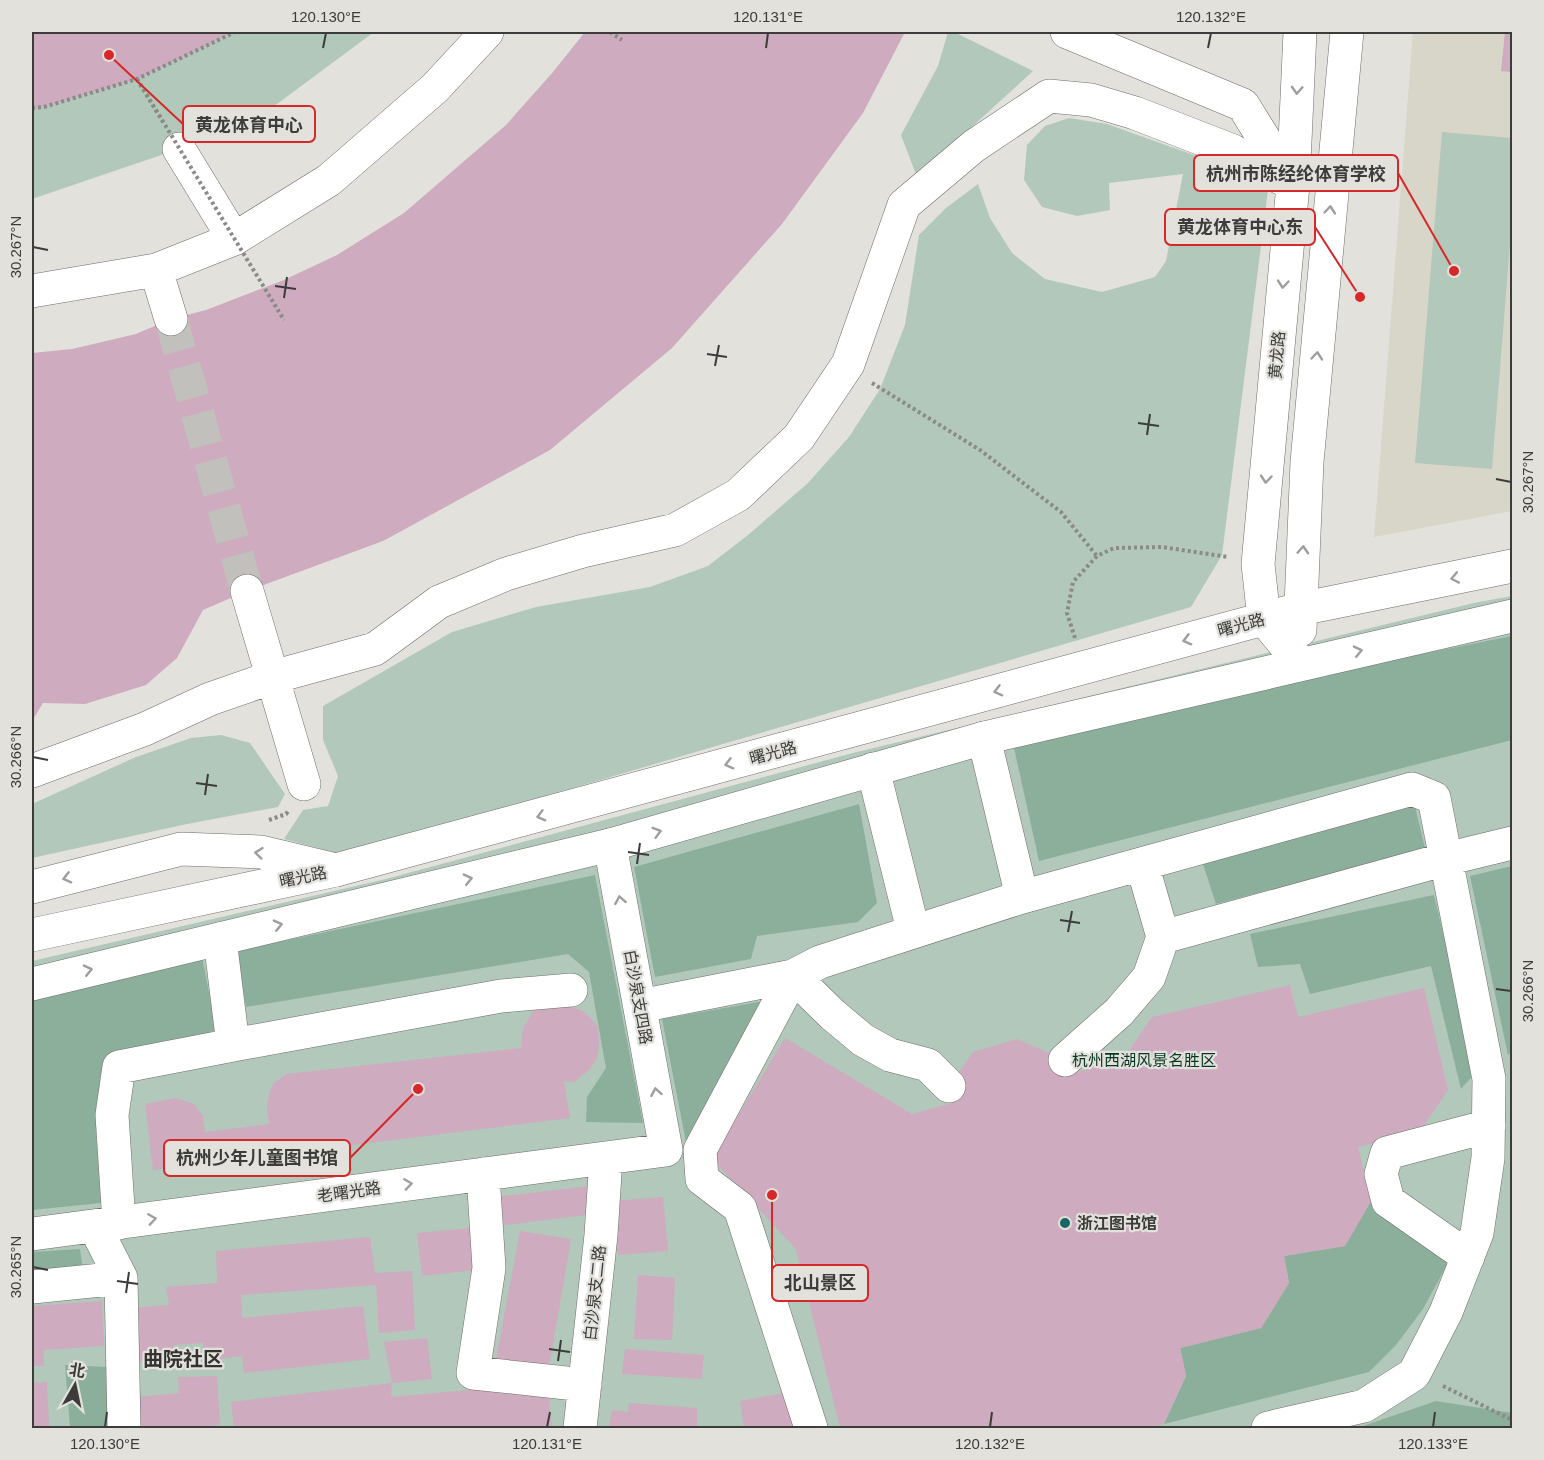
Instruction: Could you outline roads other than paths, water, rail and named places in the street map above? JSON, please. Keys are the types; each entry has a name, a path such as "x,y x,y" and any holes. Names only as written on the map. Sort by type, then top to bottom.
{"main road":[{"path":"32,291 156,270 234,238 328,180 435,88 487,32"},
{"path":"1067,32 1243,105 1293,185"},
{"name":"黄龙路","path":"1264,619 1258,564 1293,185 1300,32"},
{"path":"1301,664 1300,609 1307,462 1347,32"},
{"path":"32,771 145,729 210,699 273,677 375,649 439,602 506,574 583,551 675,530 738,495 799,437 848,364 904,205 974,146 1049,96 1091,100 1135,112 1233,151 1293,185"},
{"path":"179,149 234,238"},
{"path":"156,270 171,319"},
{"name":"曙光路","path":"32,935 336,870 1300,609 1512,566"},
{"path":"247,591 304,784"},
{"path":"32,984 610,845 984,738 1512,616"},
{"path":"1264,619 1301,664"},
{"path":"984,738 1022,897"},
{"path":"873,768 913,930"},
{"path":"640,1006 793,976 820,962 913,930 1022,897 1412,789 1434,798 1489,1079 1497,1102 1477,1233 1446,1312 1415,1372 1364,1406 1268,1428"},
{"path":"1163,937 1512,843"},
{"name":"白沙泉支四路","path":"610,845 666,1150"},
{"path":"32,887 181,849 261,852 336,870"},
{"path":"1065,1060 1119,1012 1149,977 1163,937 1142,864"},
{"path":"220,939 234,1045"},
{"path":"793,976 863,1040 890,1055 928,1065 949,1086"},
{"path":"793,976 700,1150 702,1179 740,1208 811,1428"},
{"path":"124,1428 121,1278 107,1225 112,1114 119,1067 501,996 571,990"},
{"path":"1468,1257 1388,1201 1382,1174 1388,1153 1497,1102"},
{"name":"老曙光路","path":"32,1234 666,1150"},
{"name":"白沙泉支二路","path":"580,1428 601,1235 606,1158"},
{"path":"483,1174 489,1268 473,1373 585,1385"},
{"path":"32,1287 121,1278"}],"tunnel":[{"path":"171,319 247,591"}],"place":[{"name":"黄龙体育中心","path":"109,55"},
{"name":"杭州市陈经纶体育学校","path":"1454,271"},
{"name":"黄龙体育中心东","path":"1360,297"},
{"name":"杭州少年儿童图书馆","path":"418,1089"},
{"name":"北山景区","path":"772,1195"},
{"name":"浙江图书馆","path":"1065,1223"}],"district":[{"name":"曲院社区","path":"183,1359"}],"park label":[{"name":"杭州西湖风景名胜区","path":"1144,1060"}]}
